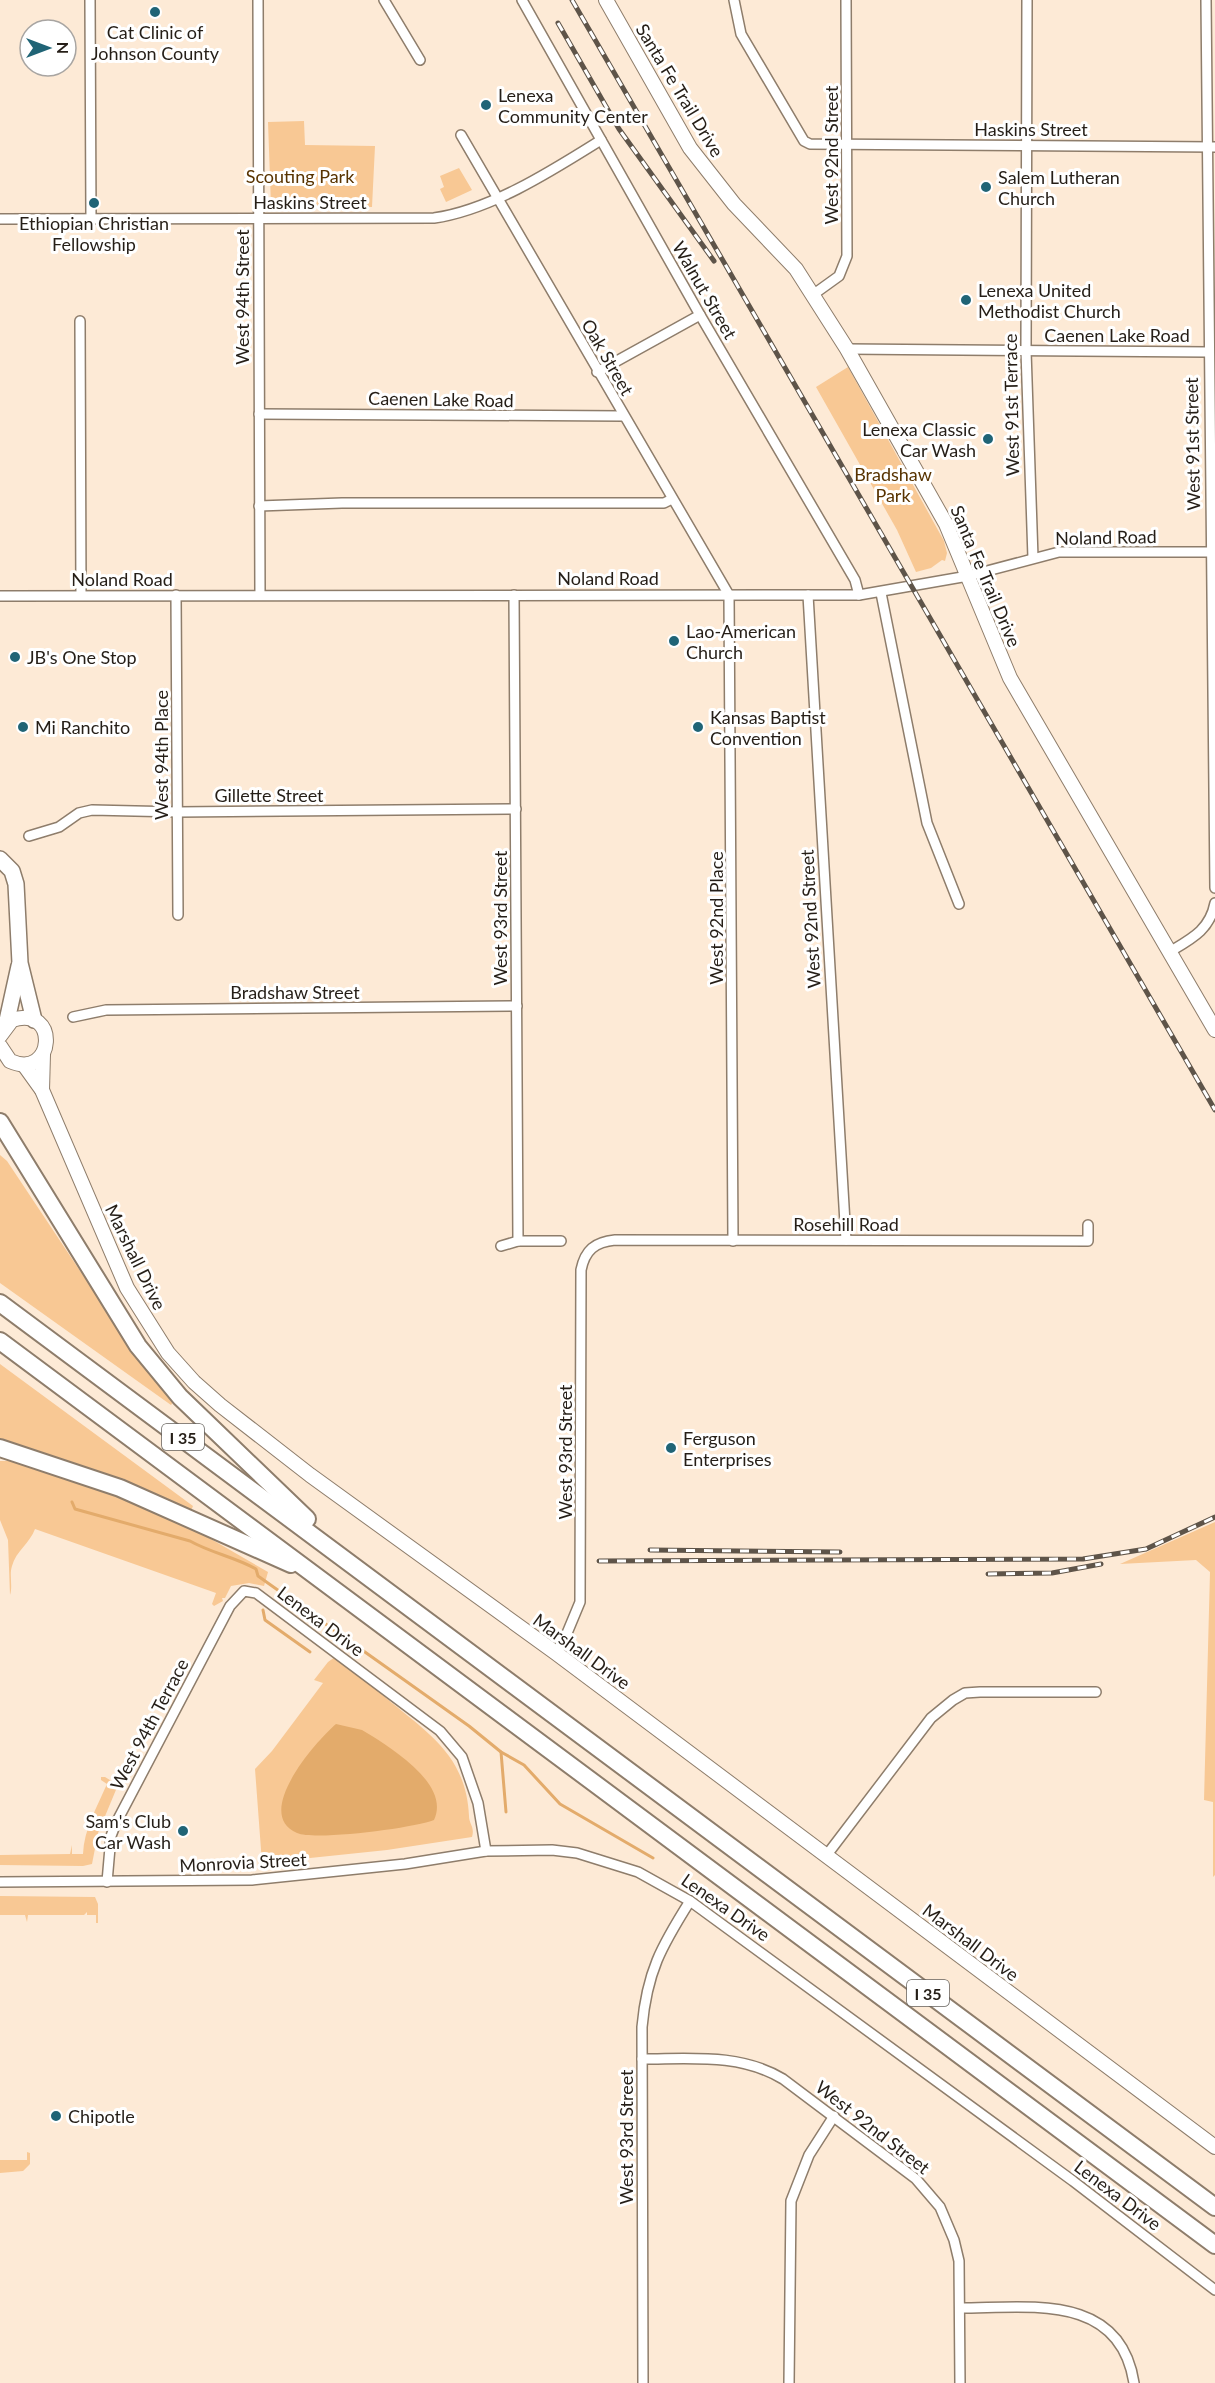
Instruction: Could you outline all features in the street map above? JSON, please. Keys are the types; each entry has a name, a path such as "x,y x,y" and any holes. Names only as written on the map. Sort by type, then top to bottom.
{"highway":[{"path":"0,1122 21,1152 122,1323 162,1376 217,1434 364,1573"},
{"path":"0,1142 21,1152"},
{"name":"I 35","path":"0,1303 1215,2207"},
{"name":"I 35","path":"0,1341 1215,2245"},
{"path":"5,1451 86,1475 129,1492 314,1574"}],"main road":[{"path":"0,859 12,872 16,884 20,963 34,1020"},
{"path":"2,1030 20,963"}],"street":[{"path":"90,0 91,219"},
{"name":"West 94th Street","path":"258,0 260,595"},
{"path":"384,0 420,60"},
{"name":"Walnut Street","path":"522,0 699,315 855,580 859,595"},
{"name":"Santa Fe Trail Drive","path":"606,0 690,148 734,204 796,269 847,349 946,524 1010,678 1215,1030"},
{"name":"Haskins Street","path":"734,0 741,34 804,141 814,146 1211,147"},
{"name":"West 92nd Street","path":"814,294 839,276 847,256 846,0"},
{"name":"West 91st Terrace","path":"1027,0 1026,351 1033,558"},
{"name":"West 91st Street","path":"1206,0 1211,147 1208,352 1210,552 1213,592 1215,888"},
{"name":"Oak Street","path":"460,135 729,594"},
{"name":"Haskins Street","path":"0,219 434,218 455,216 498,198 601,140"},
{"path":"597,372 699,315"},
{"path":"80,321 81,595"},
{"name":"Caenen Lake Road","path":"847,349 1208,352"},
{"name":"Caenen Lake Road","path":"258,414 623,416"},
{"path":"259,506 342,503 664,503 672,499"},
{"name":"Noland Road","path":"0,596 859,595 968,576 1033,558 1088,550 1210,552"},
{"path":"880,593 927,823 959,904"},
{"name":"West 92nd Place","path":"729,594 733,1241"},
{"name":"West 94th Place","path":"176,595 178,915"},
{"name":"West 93rd Street","path":"514,595 518,1241"},
{"name":"West 92nd Street","path":"808,595 846,1240"},
{"name":"Gillette Street","path":"29,836 59,826 80,813 92,810 178,812 516,809"},
{"path":"1171,951 1197,936 1213,915 1215,903"},
{"name":"Bradshaw Street","path":"74,1017 106,1010 517,1006"},
{"path":"2,1030 19,1018 34,1020"},
{"name":"Marshall Drive","path":"34,1020 40,1025 47,1039 43,1054 42,1090"},
{"path":"0,1049 10,1061 24,1065 38,1060 43,1054"},
{"name":"Marshall Drive","path":"24,1065 42,1090 127,1288 157,1337 194,1383 234,1418 310,1475 556,1653 1215,2146"},
{"name":"Rosehill Road","path":"591,1248 602,1242 615,1240 1088,1241 1088,1225"},
{"path":"501,1246 518,1241 561,1241"},
{"name":"West 93rd Street","path":"556,1653 580,1602 581,1270 584,1258 591,1248"},
{"name":"Lenexa Drive","path":"244,1591 256,1593 440,1731 462,1756 478,1803 486,1851 552,1850 578,1853 638,1872 690,1901 1073,2181 1215,2290"},
{"name":"West 94th Terrace","path":"107,1882 111,1836 116,1823 230,1606 244,1591"},
{"path":"826,1856 931,1718 953,1700 965,1693 980,1692 1096,1692"},
{"name":"Monrovia Street","path":"0,1882 252,1880 395,1865 486,1851"},
{"name":"West 93rd Street","path":"643,2383 642,2059 645,1999 651,1971 662,1945 690,1901"},
{"name":"West 92nd Street","path":"642,2059 733,2060 753,2064 783,2079 916,2179 940,2207 957,2251 960,2383"},
{"path":"789,2383 791,2201 809,2155 834,2116"},
{"path":"960,2308 1060,2308 1079,2313 1096,2321 1120,2345 1130,2364 1134,2383"}],"green space":[{"name":"Scouting Park","path":"304,121 305,145 375,146 372,207 271,206 268,122"},
{"path":"459,168 472,190 446,202 440,189 444,187 440,176"},
{"name":"Bradshaw Park","path":"848,367 944,541 947,553 945,561 942,560 931,568 916,572 897,530 816,387"},
{"path":"0,1155 7,1161 124,1337 174,1401 171,1405 0,1283"},
{"path":"0,1364 193,1506 191,1511 96,1471 0,1441"},
{"path":"0,1461 14,1461 140,1505 197,1531 268,1572 264,1586 249,1583 231,1586 225,1598 222,1598 223,1601 214,1606 212,1604 216,1593 35,1529 14,1561 11,1569 10,1595 8,1540 0,1520"},
{"path":"1215,1522 1215,1875 1213,1877 1213,1802 1204,1800 1210,1572 1196,1560 1120,1564"},
{"path":"335,1657 442,1747 461,1776 473,1831 472,1837 387,1850 262,1863 255,1769 272,1751 323,1683 314,1680"},
{"path":"101,1777 118,1785 98,1833 92,1864 83,1866 0,1865 0,1855 70,1854 72,1845 72,1854 83,1854 88,1827 107,1784 101,1780"},
{"path":"0,1896 95,1897 98,1904 98,1923 96,1923 96,1915 87,1915 87,1912 84,1915 28,1915 27,1922 25,1915 0,1915"},
{"path":"27,2152 30,2153 30,2164 23,2171 0,2173 0,2160 27,2160"}],"shaded area":[{"path":"336,1724 362,1730 394,1751 418,1771 435,1795 437,1807 434,1820 387,1830 343,1835 307,1835 297,1833 285,1824 281,1810 284,1795 292,1778 315,1746"}],"waterway":[{"path":"72,1502 75,1509 190,1541 256,1569 258,1576 469,1726 501,1752 506,1812"},
{"path":"263,1610 265,1620 310,1652"},
{"path":"501,1752 524,1765 560,1804 653,1858"}],"railway":[{"path":"572,0 1215,1110"},
{"path":"558,23 619,129 714,261"},
{"path":"599,1561 1083,1559 1146,1549 1215,1517"},
{"path":"650,1550 840,1552"},
{"path":"988,1574 1052,1573 1101,1564"}],"place":[{"name":"Cat Clinic of Johnson County","path":"155,12"},
{"name":"Lenexa Community Center","path":"486,105"},
{"name":"Salem Lutheran Church","path":"986,187"},
{"name":"Ethiopian Christian Fellowship","path":"94,203"},
{"name":"Lenexa United Methodist Church","path":"966,300"},
{"name":"Lenexa Classic Car Wash","path":"988,439"},
{"name":"Lao-American Church","path":"674,641"},
{"name":"JB's One Stop","path":"15,657"},
{"name":"Mi Ranchito","path":"23,727"},
{"name":"Kansas Baptist Convention","path":"698,727"},
{"name":"Ferguson Enterprises","path":"671,1448"},
{"name":"Sam's Club Car Wash","path":"183,1831"},
{"name":"Chipotle","path":"56,2116"}]}
